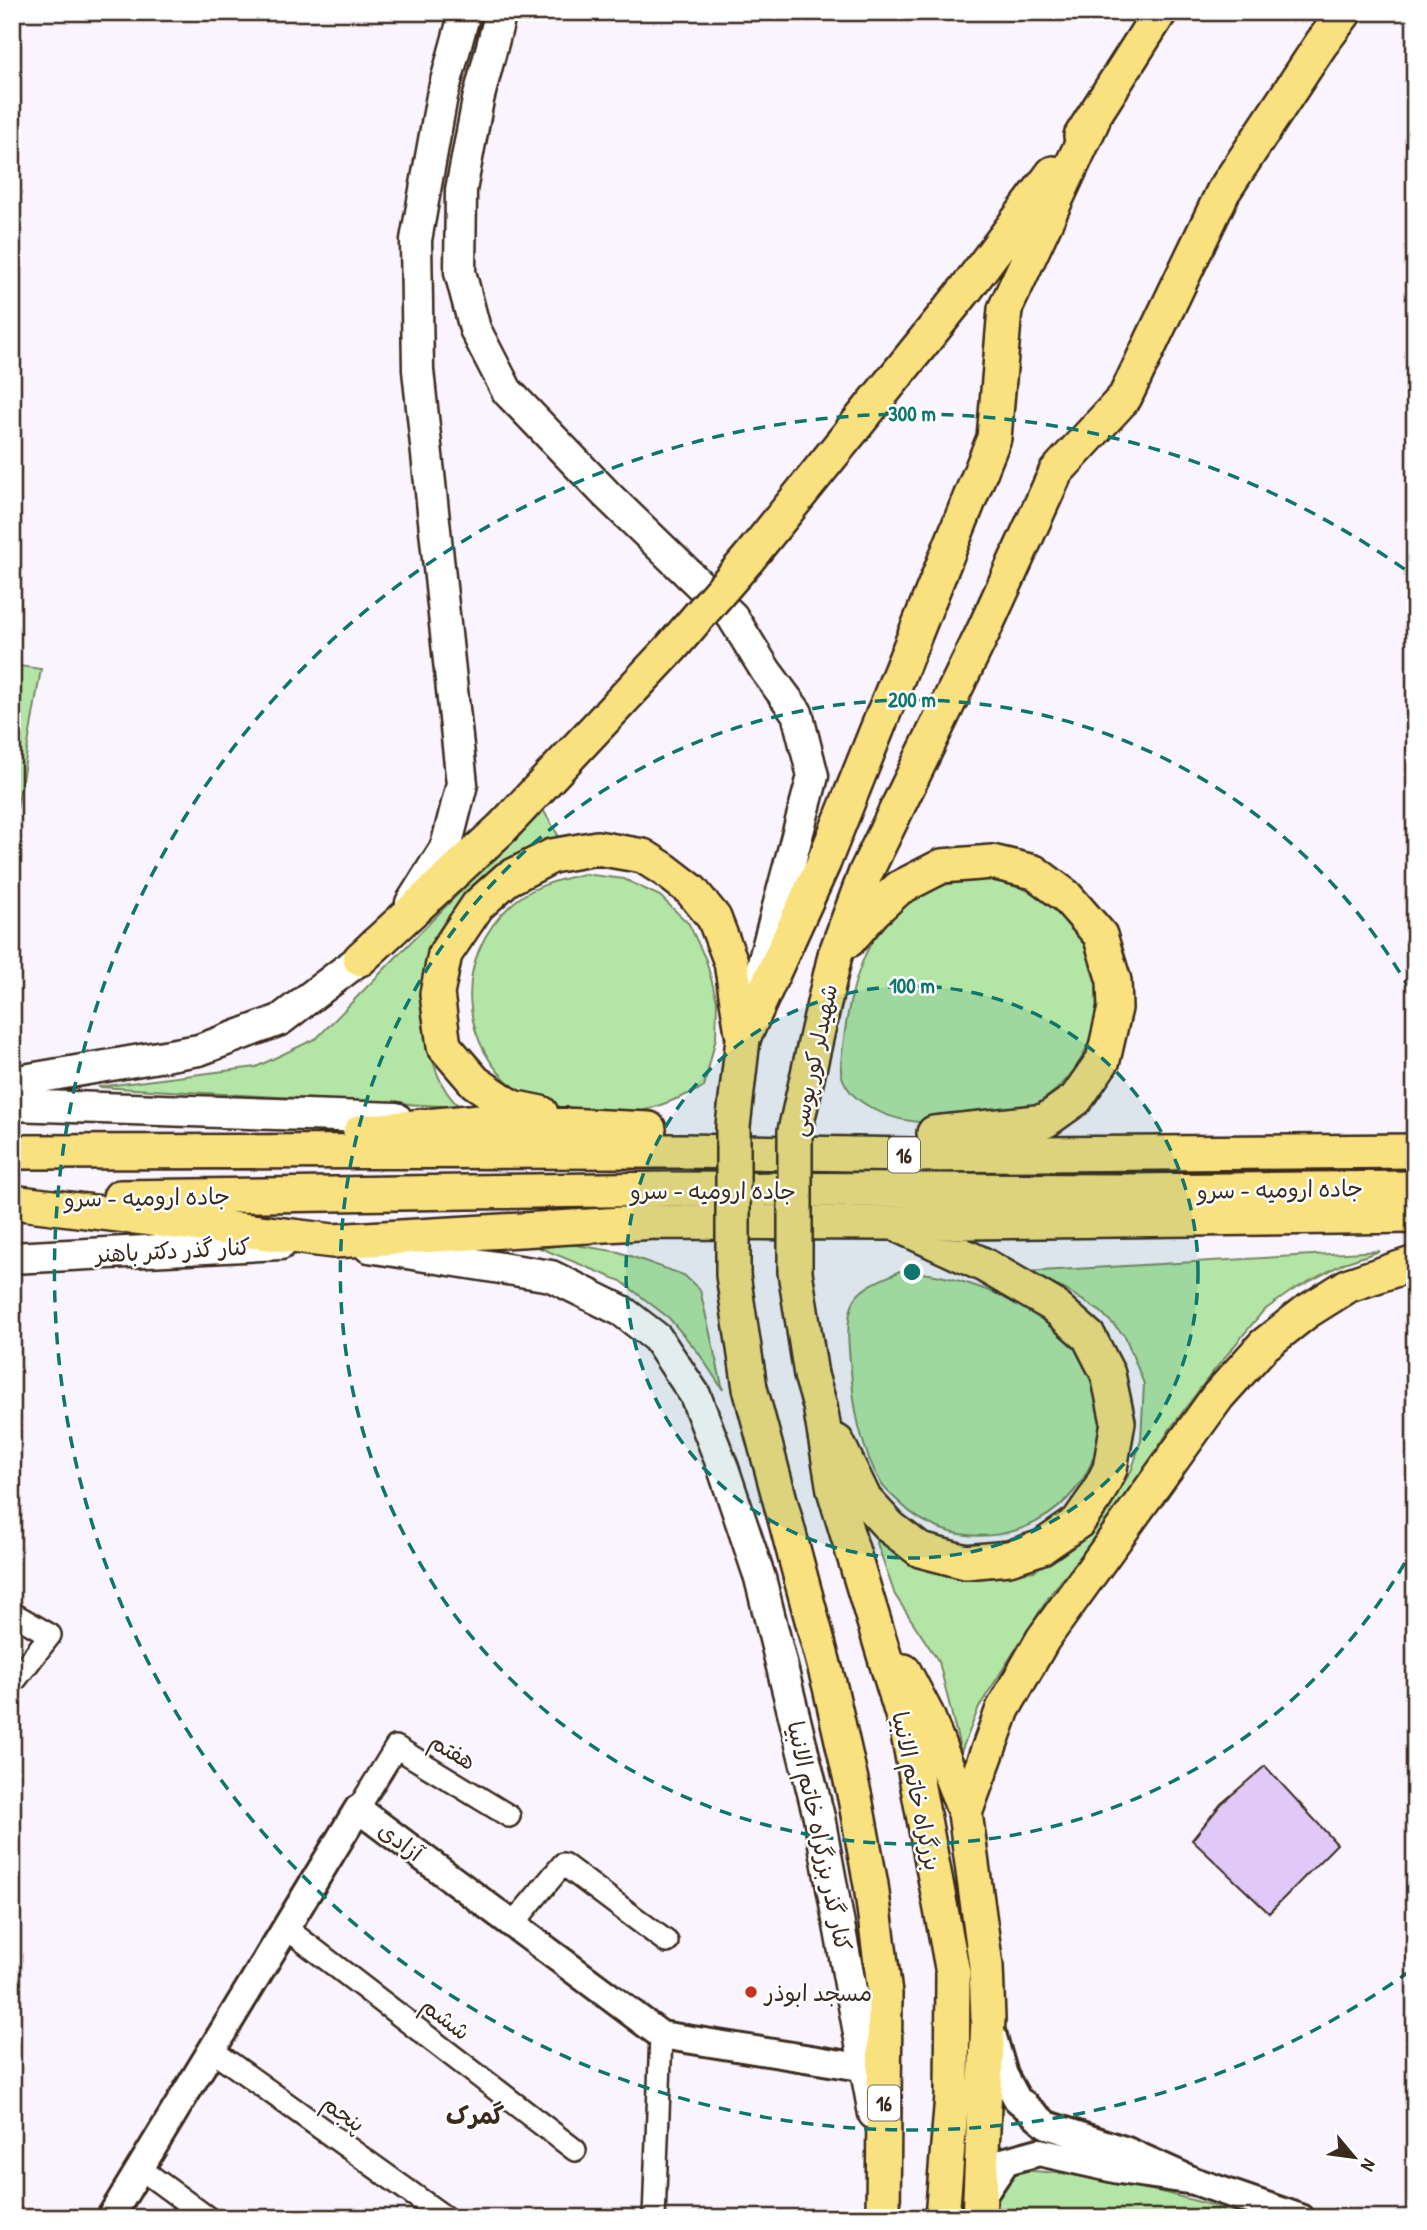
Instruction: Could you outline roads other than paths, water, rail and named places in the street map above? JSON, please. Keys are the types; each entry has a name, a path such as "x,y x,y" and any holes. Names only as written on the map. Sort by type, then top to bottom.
{"highway":[{"path":"360,959 502,828 664,657 748,559 966,289 1093,120 1160,12"},
{"name":"شهیدلر کور پوسی","path":"816,1390 795,1272 795,1131 835,955 866,872 983,632 1056,472 1125,397 1223,192 1345,12"},
{"path":"743,1039 822,864 994,438 1005,309 1093,120"},
{"path":"619,1128 512,1107 475,1082 444,1046 437,994 446,954 478,905 507,879 552,856 597,848 643,856 665,870 691,890 714,918 731,962 743,1039"},
{"path":"835,955 874,911 899,888 942,866 992,862 1034,872 1066,896 1100,935 1114,981 1115,1008 1103,1060 1076,1099 1045,1121 934,1133"},
{"name":"16","path":"743,1039 733,1126 733,1275 750,1388 830,1688 871,1885 885,1994 883,2216"},
{"path":"138,1152 480,1122 619,1128 934,1133 1126,1153"},
{"name":"جاده ارومیه - سرو","path":"12,1152 681,1151 913,1155 1415,1150"},
{"name":"جاده ارومیه - سرو","path":"12,1200 670,1189 1124,1191 1415,1188"},
{"path":"12,1200 333,1241 656,1222 893,1223 1415,1216"},
{"path":"816,1390 865,1500 890,1527 920,1550 966,1562 1009,1558 1042,1547 1078,1522 1097,1495 1110,1469 1118,1422 1108,1374 1089,1337 1053,1305 984,1265 893,1223"},
{"path":"965,1813 1003,1709 1043,1639 1218,1396 1264,1345 1306,1312 1349,1285 1415,1263"},
{"name":"بزرگراه خاتم الانبیا","path":"816,1390 834,1490 908,1734 953,1973 953,2096 942,2218"},
{"path":"865,1597 927,1716 965,1813 986,1966 988,2019 980,2208"}],"main road":[{"path":"12,1082 200,1050 280,1020 360,959 415,898 446,847 462,784 418,370 416,240 442,96 465,12"},
{"path":"501,12 478,100 461,190 460,272 475,329 508,391 607,495 732,616 766,671 797,713 813,776 743,1039"},
{"path":"12,1105 480,1122"},
{"name":"کنار گذر دکتر باهنر","path":"12,1258 333,1241 551,1276 622,1311 657,1338 695,1395 760,1578"},
{"name":"کنار گذر بزرگراه خاتم الانبیا","path":"760,1578 819,1817 867,2068 884,2179"}],"street":[{"path":"12,1613 50,1635 12,1684"},
{"name":"هفتم","path":"358,1809 396,1747 509,1816"},
{"name":"آزادی","path":"110,2218 358,1809 661,2035 867,2068"},
{"path":"512,1925 563,1864 667,1942"},
{"name":"ششم","path":"286,1928 575,2150"},
{"path":"988,2019 1004,2075 1017,2099 1047,2125 1127,2151 1195,2182 1301,2218"},
{"path":"654,2218 661,2035"},
{"name":"پنجم","path":"212,2050 446,2218"},
{"path":"980,2208 1006,2161 1039,2152 1119,2170 1195,2182"},
{"path":"141,2169 208,2218"}],"place":[{"name":"مسجد ابوذر","path":"751,1992"}],"district":[{"name":"گمرک","path":"475,2115"}]}
